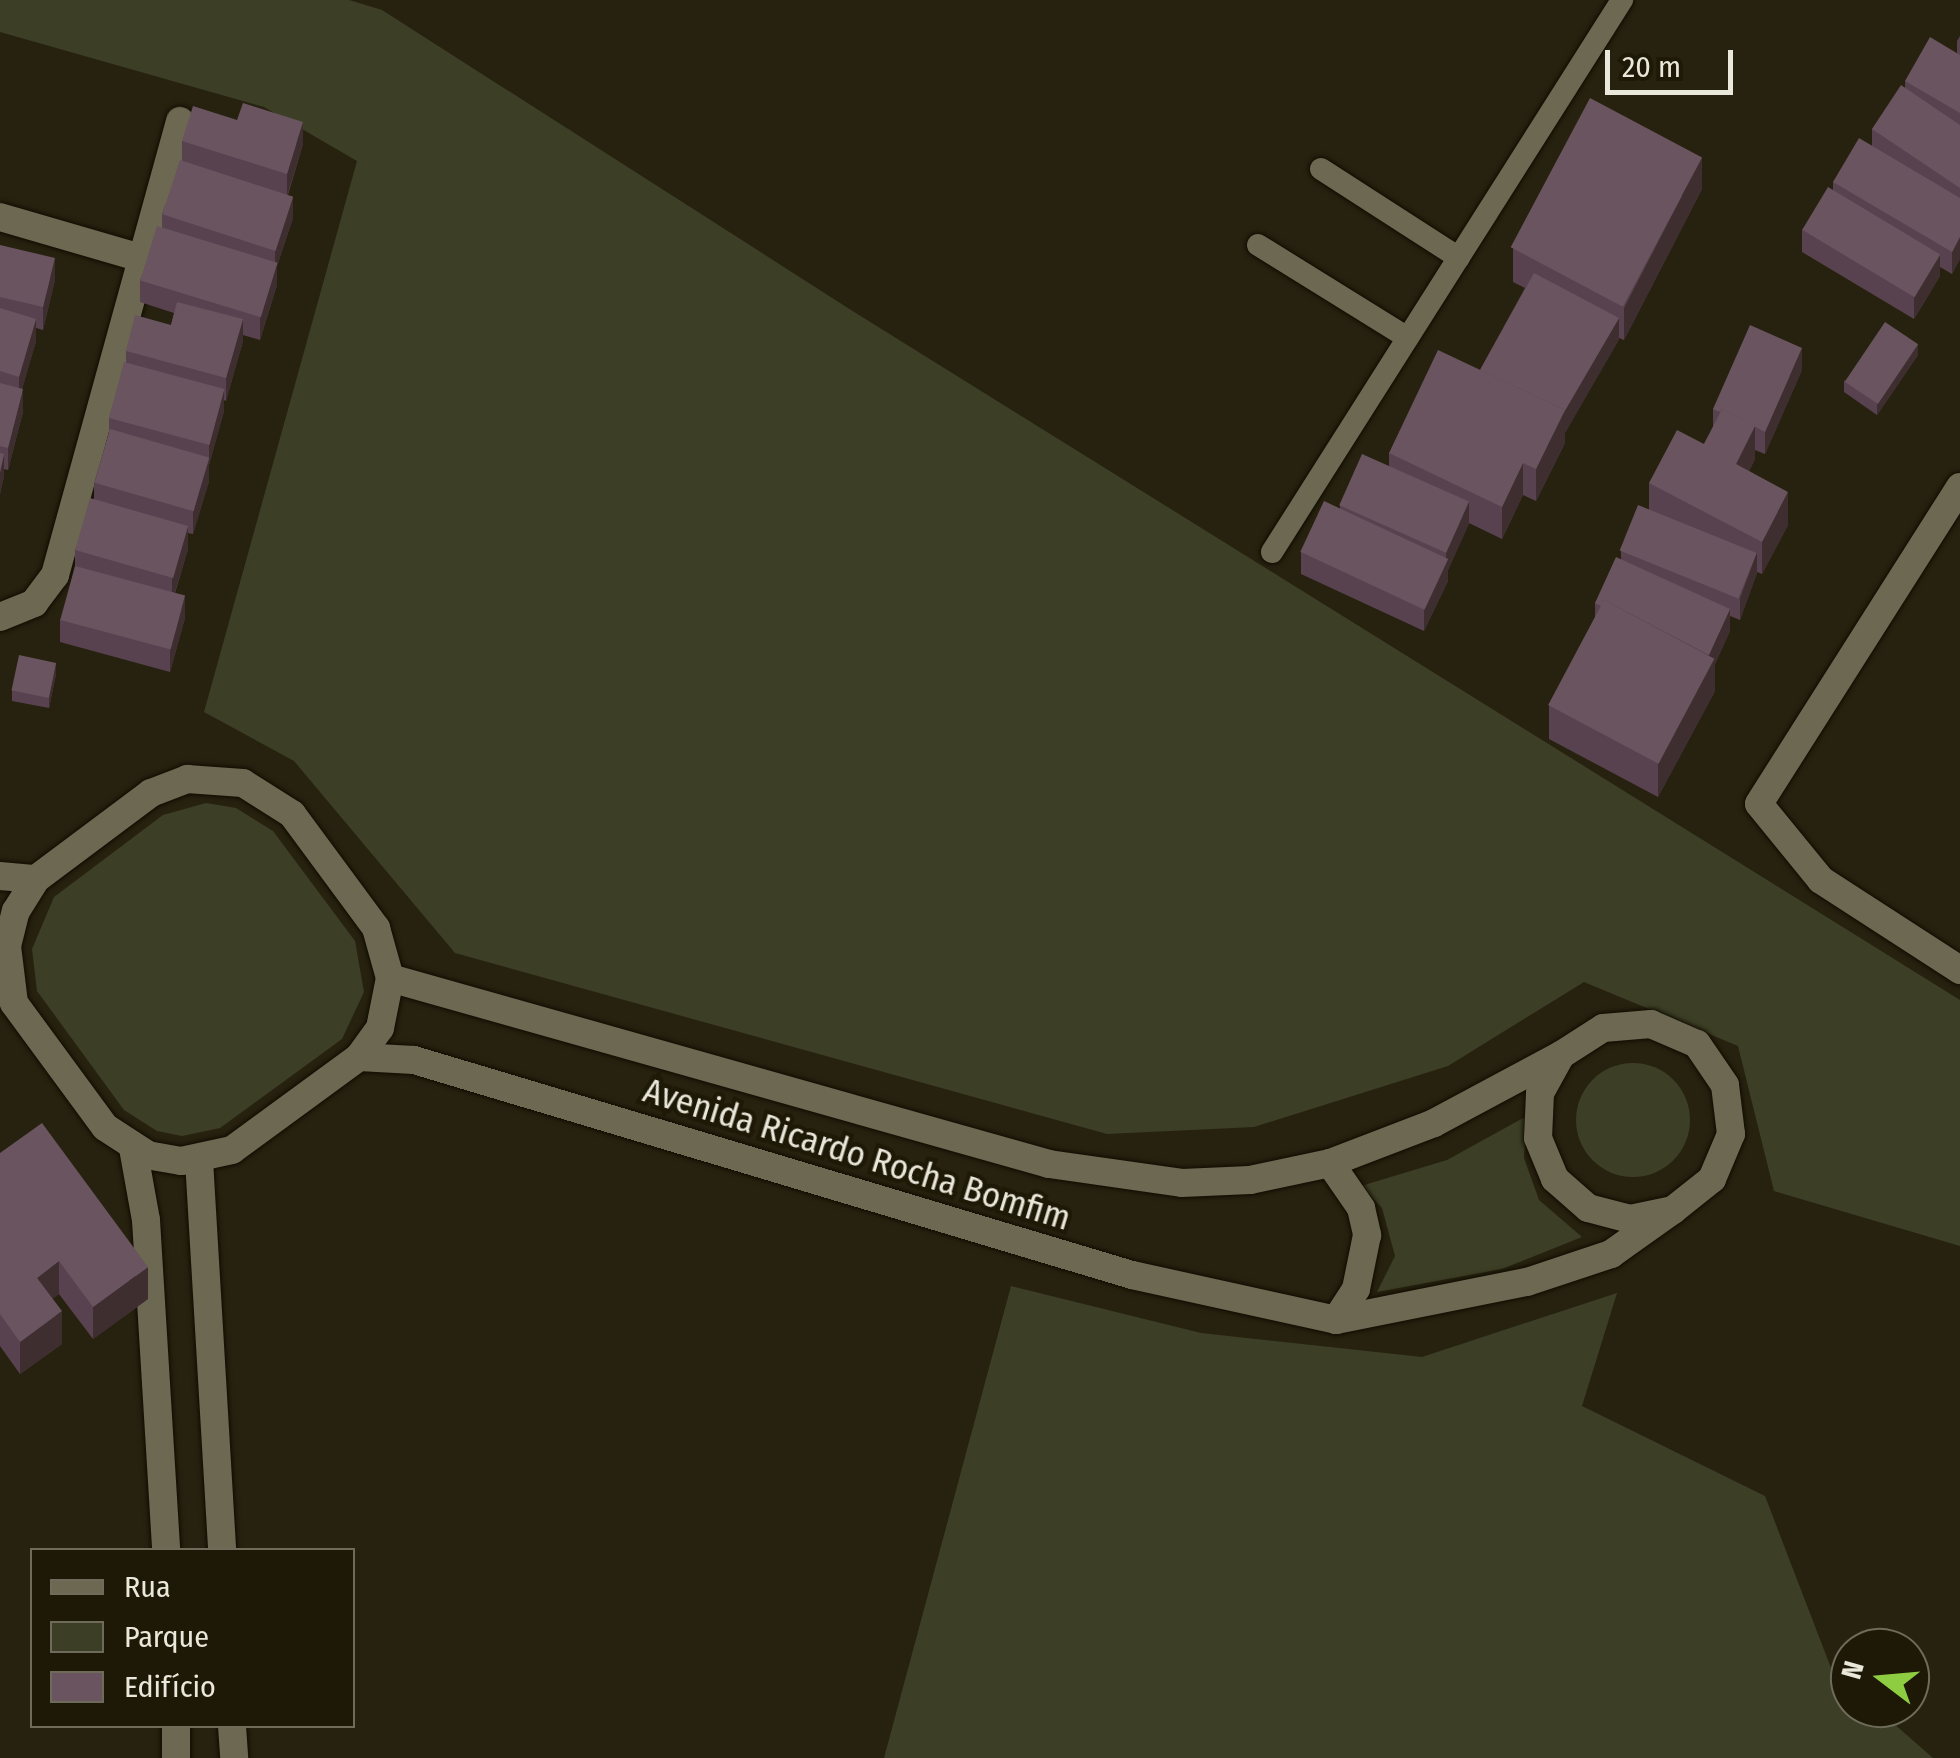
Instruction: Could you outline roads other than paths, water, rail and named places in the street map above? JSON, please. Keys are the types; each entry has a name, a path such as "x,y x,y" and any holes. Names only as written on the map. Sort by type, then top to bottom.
{"street":[{"path":"0,617 34,603 55,575 138,257 180,121"},
{"path":"0,216 138,257"},
{"path":"1960,487 1950,521 1759,804 1821,880 1960,970"},
{"path":"206,778 244,784 292,814 376,928 390,978 380,1028 359,1058 232,1150 198,1160 165,1160 133,1148 105,1127 14,1002 3,963 10,928 36,879 168,784 206,778"},
{"path":"0,876 36,879"},
{"name":"Avenida Ricardo Rocha Bomfim","path":"359,1058 414,1060 1132,1275 1336,1320 1528,1282 1611,1254 1712,1180 1731,1134 1725,1084 1697,1044 1651,1024 1602,1028 1561,1055 1434,1123 1330,1163 1250,1180 1182,1183 1098,1174 390,978"},
{"path":"1561,1055 1540,1094 1538,1138 1555,1178 1588,1208 1630,1219 1674,1210"},
{"path":"133,1148 146,1220 166,1548"},
{"path":"198,1160 222,1548"},
{"path":"1330,1163 1348,1183 1367,1236 1356,1290 1336,1320"},
{"path":"176,1728 176,1758"},
{"path":"232,1728 234,1758"}],"lane":[{"path":"1272,552 1622,0"},
{"path":"1320,169 1459,258"},
{"path":"1258,245 1408,338"}]}
